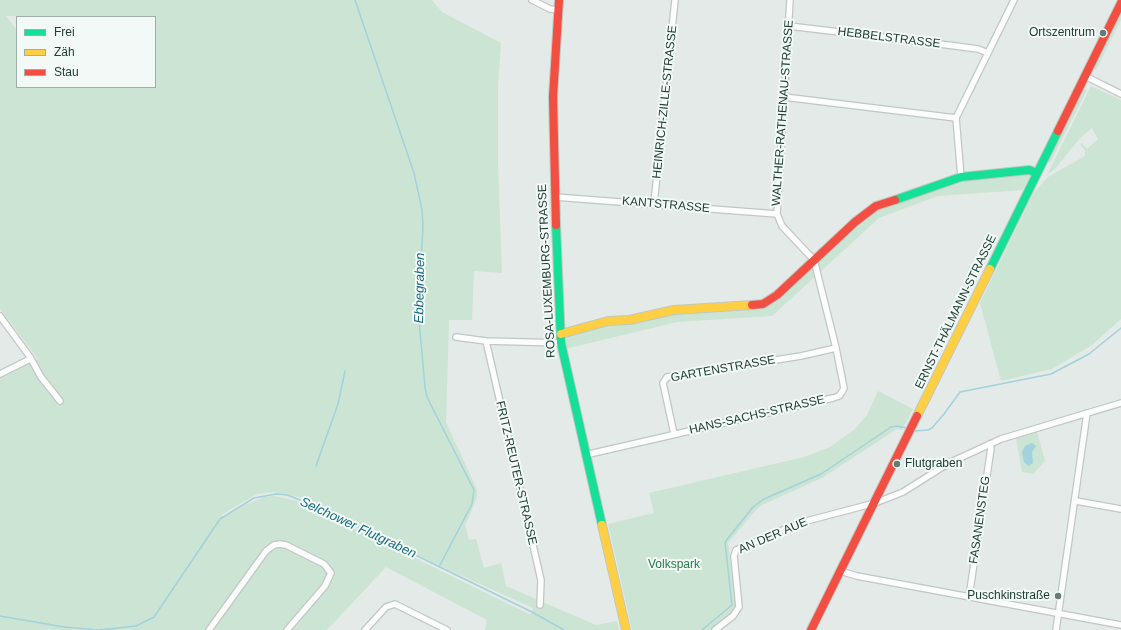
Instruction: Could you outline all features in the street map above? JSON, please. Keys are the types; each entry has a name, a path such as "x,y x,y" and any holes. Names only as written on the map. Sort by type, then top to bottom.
{"street":[{"path":"532,0 550,9 558,10"},
{"name":"ROSA-LUXEMBURG-STRASSE","path":"559,0 553,97 555,197 561,339 585,455 626,630"},
{"name":"HEINRICH-ZILLE-STRASSE","path":"654,204 675,0"},
{"name":"WALTHER-RATHENAU-STRASSE","path":"790,0 777,214 778,221 782,226 814,260"},
{"path":"961,177 956,118 1014,0"},
{"name":"ERNST-THÄLMANN-STRASSE","path":"811,630 1121,4"},
{"name":"HEBBELSTRASSE","path":"789,26 978,49 988,53"},
{"path":"1085,76 1121,94"},
{"path":"784,97 956,118"},
{"path":"456,337 486,341 561,339 608,321 629,320 674,310 763,304 777,295 869,210 961,177 1030,170 1037,173"},
{"name":"KANTSTRASSE","path":"555,197 777,214"},
{"name":"HANS-SACHS-STRASSE","path":"585,455 839,396 844,388 836,348 814,260"},
{"path":"0,316 30,357 41,377 60,401"},
{"name":"FRITZ-REUTER-STRASSE","path":"486,341 541,580 540,605"},
{"name":"GARTENSTRASSE","path":"674,434 663,383 667,378 801,356 836,348"},
{"path":"0,374 30,359"},
{"path":"875,502 903,492 949,463 1009,435 1121,403"},
{"path":"1056,630 1076,501 1087,413"},
{"name":"FASANENSTEG","path":"969,597 991,448 989,444"},
{"path":"1076,501 1121,509"},
{"name":"AN DER AUE","path":"715,630 733,616 740,607 734,556 736,550 799,524 875,502"},
{"path":"209,630 266,551 274,545 280,544 291,547 324,564 331,573 325,586 287,630"},
{"path":"840,571 849,575 1121,625"},
{"path":"365,630 386,607 395,604 447,630"}],"green space":[{"path":"0,0 432,0 442,12 501,43 498,85 498,165 502,273 474,271 472,320 449,320 446,422 477,490 477,497 465,525 469,540 476,539 484,568 501,563 506,586 596,625 617,621 619,630 485,630 487,620 386,567 327,630 0,630 0,378 38,359 0,309","holes":["273,492 304,498 436,564 533,608 531,615 298,501 274,496 264,497 245,505 225,517 221,515 257,494"]},
{"path":"1119,13 1121,14 1121,20 1096,70 1093,68"},
{"path":"1091,86 1121,100 1121,319 1092,345 1052,369 1001,381 980,303 1034,192 1048,177 1085,156 1085,150 1080,145 1082,143 1087,149 1098,139 1092,128 1080,138 1055,169 1047,175"},
{"path":"1083,88 1087,90 1050,163 1046,161"},
{"path":"1031,174 1023,190 938,196 879,218 772,316 677,322 565,349 564,342 568,336 602,325 661,315 764,305 869,213 961,179"},
{"name":"Volkspark","path":"878,391 913,409 902,430 897,429 822,478 762,505 755,511 728,543 736,604 730,614 710,630 632,630 608,524 654,513 649,493 804,457 830,447 855,429 867,415"},
{"path":"1037,432 1045,461 1033,474 1022,472 1016,438"}],"water":[{"path":"1032,443 1036,446 1032,452 1033,463 1028,466 1024,462 1022,452 1025,446"}],"waterway":[{"name":"Ebbegraben","path":"355,0 414,173 422,210 423,227 418,309 427,397 474,490 472,504 439,567"},
{"name":"Selchower Flutgraben","path":"914,431 928,430 932,428 960,392 1051,374 1089,354 1121,328"},
{"path":"316,466 338,404 345,371"},
{"name":"Selchower Flutgraben","path":"702,630 732,605 725,542 753,507 764,499 821,474 891,427 897,426 906,428"},
{"name":"Selchower Flutgraben","path":"99,630 136,626 154,617 220,519 254,498 276,494 287,495 311,504 532,612 564,630"},
{"name":"Selchower Flutgraben","path":"0,616 64,627 98,630"}],"traffic: fast":[{"path":"990,269 1058,131"},
{"path":"895,200 961,177 1029,170 1037,173"},
{"path":"556,225 561,343 602,525"}],"traffic: slow":[{"path":"917,416 990,269"},
{"path":"561,334 608,321 629,320 674,310 752,305"},
{"path":"602,525 626,630"}],"traffic: jam":[{"path":"556,225 553,97 559,0"},
{"path":"1058,131 1121,3"},
{"path":"752,305 763,304 777,295 855,222 876,206 895,200"},
{"path":"811,630 917,416"}],"place":[{"name":"Ortszentrum","path":"1103,33"},
{"name":"Flutgraben","path":"897,464"},
{"name":"Puschkinstraße","path":"1058,596"}]}
